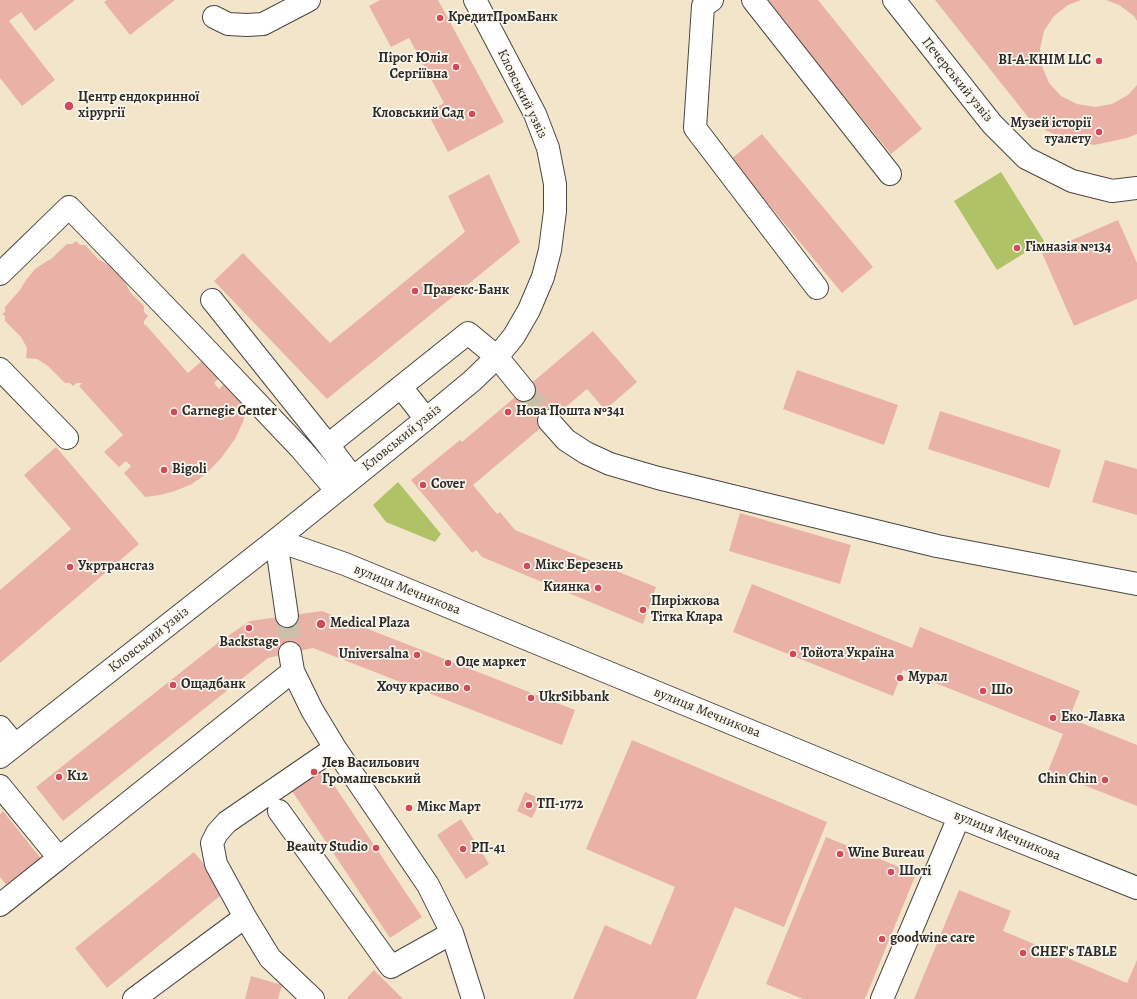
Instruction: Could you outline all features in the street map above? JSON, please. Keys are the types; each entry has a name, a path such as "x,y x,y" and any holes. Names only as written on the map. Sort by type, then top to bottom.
{"street":[{"path":"214,17 228,24 263,24 309,0"},
{"name":"Кловський узвіз","path":"7,751 276,540 426,419 497,358 514,336 529,310 543,277 550,250 555,211 555,184 548,148 535,114 475,0"},
{"path":"753,0 890,174"},
{"name":"Печерський узвіз","path":"894,0 992,124 1026,158 1072,181 1112,191 1137,188"},
{"path":"705,2 695,128 817,288"},
{"path":"0,274 69,207 301,449 345,484"},
{"path":"212,300 328,446 345,484"},
{"path":"328,446 468,333 497,358 519,383"},
{"path":"0,369 67,438"},
{"path":"401,387 426,419"},
{"path":"549,421 566,440 586,452 610,464 658,478 937,546 1137,584"},
{"path":"276,540 287,616"},
{"name":"вулиця Мечникова","path":"276,540 345,564 959,817 1137,888"},
{"path":"0,905 59,858 291,662 312,710 335,748 428,885 452,933 473,999"},
{"path":"0,727 7,751"},
{"path":"313,999 270,958 245,917 216,864 212,843 217,833 227,822 335,748"},
{"path":"0,786 59,858"},
{"path":"279,811 391,967 452,933"},
{"path":"882,999 959,817"},
{"path":"134,999 245,917"}],"green space":[{"path":"1001,172 1044,241 997,270 954,201"},
{"path":"398,482 441,534 435,542 386,522 373,505"}],"building":[{"path":"0,0 75,0 35,31 21,12 9,21 55,80 22,106 0,78"},
{"path":"107,0 175,0 130,35 104,2"},
{"path":"380,0 438,0 504,122 448,152 427,112 444,103 409,38 391,47 369,6"},
{"path":"766,0 818,0 922,129 891,154"},
{"path":"935,0 1081,0 1068,5 1054,16 1044,31 1040,49 1042,66 1049,83 1061,96 1077,104 1095,107 1112,104 1128,95 1137,85 1137,134 1127,138 1094,145 1068,140 1047,131 1028,117"},
{"path":"1106,0 1137,0 1137,21 1134,16 1119,5"},
{"path":"762,134 873,267 842,293 731,159"},
{"path":"489,174 520,242 327,399 214,281 243,253 330,343 465,232 448,196"},
{"path":"1118,220 1137,263 1137,299 1074,326 1042,253"},
{"path":"76,241 80,245 85,245 98,259 114,268 124,280 130,292 144,306 144,312 148,316 144,321 144,326 145,324 188,373 205,358 221,376 214,383 219,389 226,382 247,406 243,422 235,439 222,457 207,473 192,484 175,491 145,497 124,473 131,466 126,461 119,467 104,452 123,435 79,386 82,383 77,383 73,386 70,383 65,383 48,366 37,359 26,358 27,348 21,337 5,321 5,316 2,314 5,312 5,307 20,290 35,269 51,259 67,244 72,244"},
{"path":"593,331 637,382 605,410 587,389 473,485 497,514 500,512 515,530 656,587 643,624 482,557 476,550 472,553 411,480 460,440 462,442"},
{"path":"797,370 898,405 884,445 783,409"},
{"path":"940,411 1061,450 1049,488 928,449"},
{"name":"Укртрансгаз","path":"56,447 139,544 0,663 0,590 71,529 24,475"},
{"path":"1105,460 1137,469 1137,515 1092,502"},
{"path":"740,513 851,545 840,584 729,551"},
{"path":"752,584 912,648 920,627 1080,691 1069,718 1137,745 1137,806 1048,771 1063,734 903,670 893,696 733,632"},
{"path":"322,611 575,710 562,745 313,648 268,658 63,821 36,787 219,642 250,621"},
{"path":"632,740 827,822 784,927 735,907 696,999 573,999 605,925 651,945 675,887 586,849"},
{"path":"322,767 422,917 390,938 290,788"},
{"name":"ТП-1772","path":"525,792 541,799 532,818 517,811"},
{"path":"3,811 42,860 8,887 0,877 0,814"},
{"name":"РП-41","path":"461,819 489,864 466,879 437,835"},
{"path":"826,837 916,874 865,999 803,999 766,984"},
{"path":"194,852 226,891 107,988 75,948"},
{"path":"959,890 1011,911 1003,931 1127,983 1137,960 1137,999 914,999"},
{"path":"374,970 403,999 347,998"},
{"path":"251,976 282,985 278,999 245,999"}],"tunnel":[{"path":"524,390 549,421"},
{"path":"287,616 290,653"}],"place":[{"name":"КредитПромБанк","path":"440,18"},
{"name":"BI-A-KHIM LLC","path":"1099,61"},
{"name":"Пірог Юлія Сергіївна","path":"456,67"},
{"name":"Центр ендокринної хірургії","path":"69,106"},
{"name":"Кловський Сад","path":"472,114"},
{"name":"Музей історії туалету","path":"1099,132"},
{"name":"Гімназія №134","path":"1017,248"},
{"name":"Правекс-Банк","path":"415,291"},
{"name":"Carnegie Center","path":"174,412"},
{"name":"Нова Пошта №341","path":"508,412"},
{"name":"Bigoli","path":"164,470"},
{"name":"Cover","path":"423,485"},
{"name":"Мікс Березень","path":"527,566"},
{"name":"Укртрансгаз","path":"70,567"},
{"name":"Киянка","path":"598,588"},
{"name":"Пиріжкова Тітка Клара","path":"643,610"},
{"name":"Medical Plaza","path":"321,624"},
{"name":"Backstage","path":"249,628"},
{"name":"Тойота Україна","path":"793,654"},
{"name":"Universalna","path":"417,655"},
{"name":"Оце маркет","path":"448,663"},
{"name":"Мурал","path":"900,678"},
{"name":"Ощадбанк","path":"173,685"},
{"name":"Хочу красиво","path":"467,688"},
{"name":"Шо","path":"983,691"},
{"name":"UkrSibbank","path":"531,698"},
{"name":"Еко-Лавка","path":"1053,718"},
{"name":"Лев Васильович Громашевський","path":"314,772"},
{"name":"К12","path":"59,777"},
{"name":"Chin Chin","path":"1105,780"},
{"name":"ТП-1772","path":"529,805"},
{"name":"Мікс Март","path":"409,808"},
{"name":"Beauty Studio","path":"376,848"},
{"name":"РП-41","path":"463,849"},
{"name":"Wine Bureau","path":"840,854"},
{"name":"Шоті","path":"891,872"},
{"name":"goodwine care","path":"882,939"},
{"name":"CHEF's TABLE","path":"1023,953"}]}
